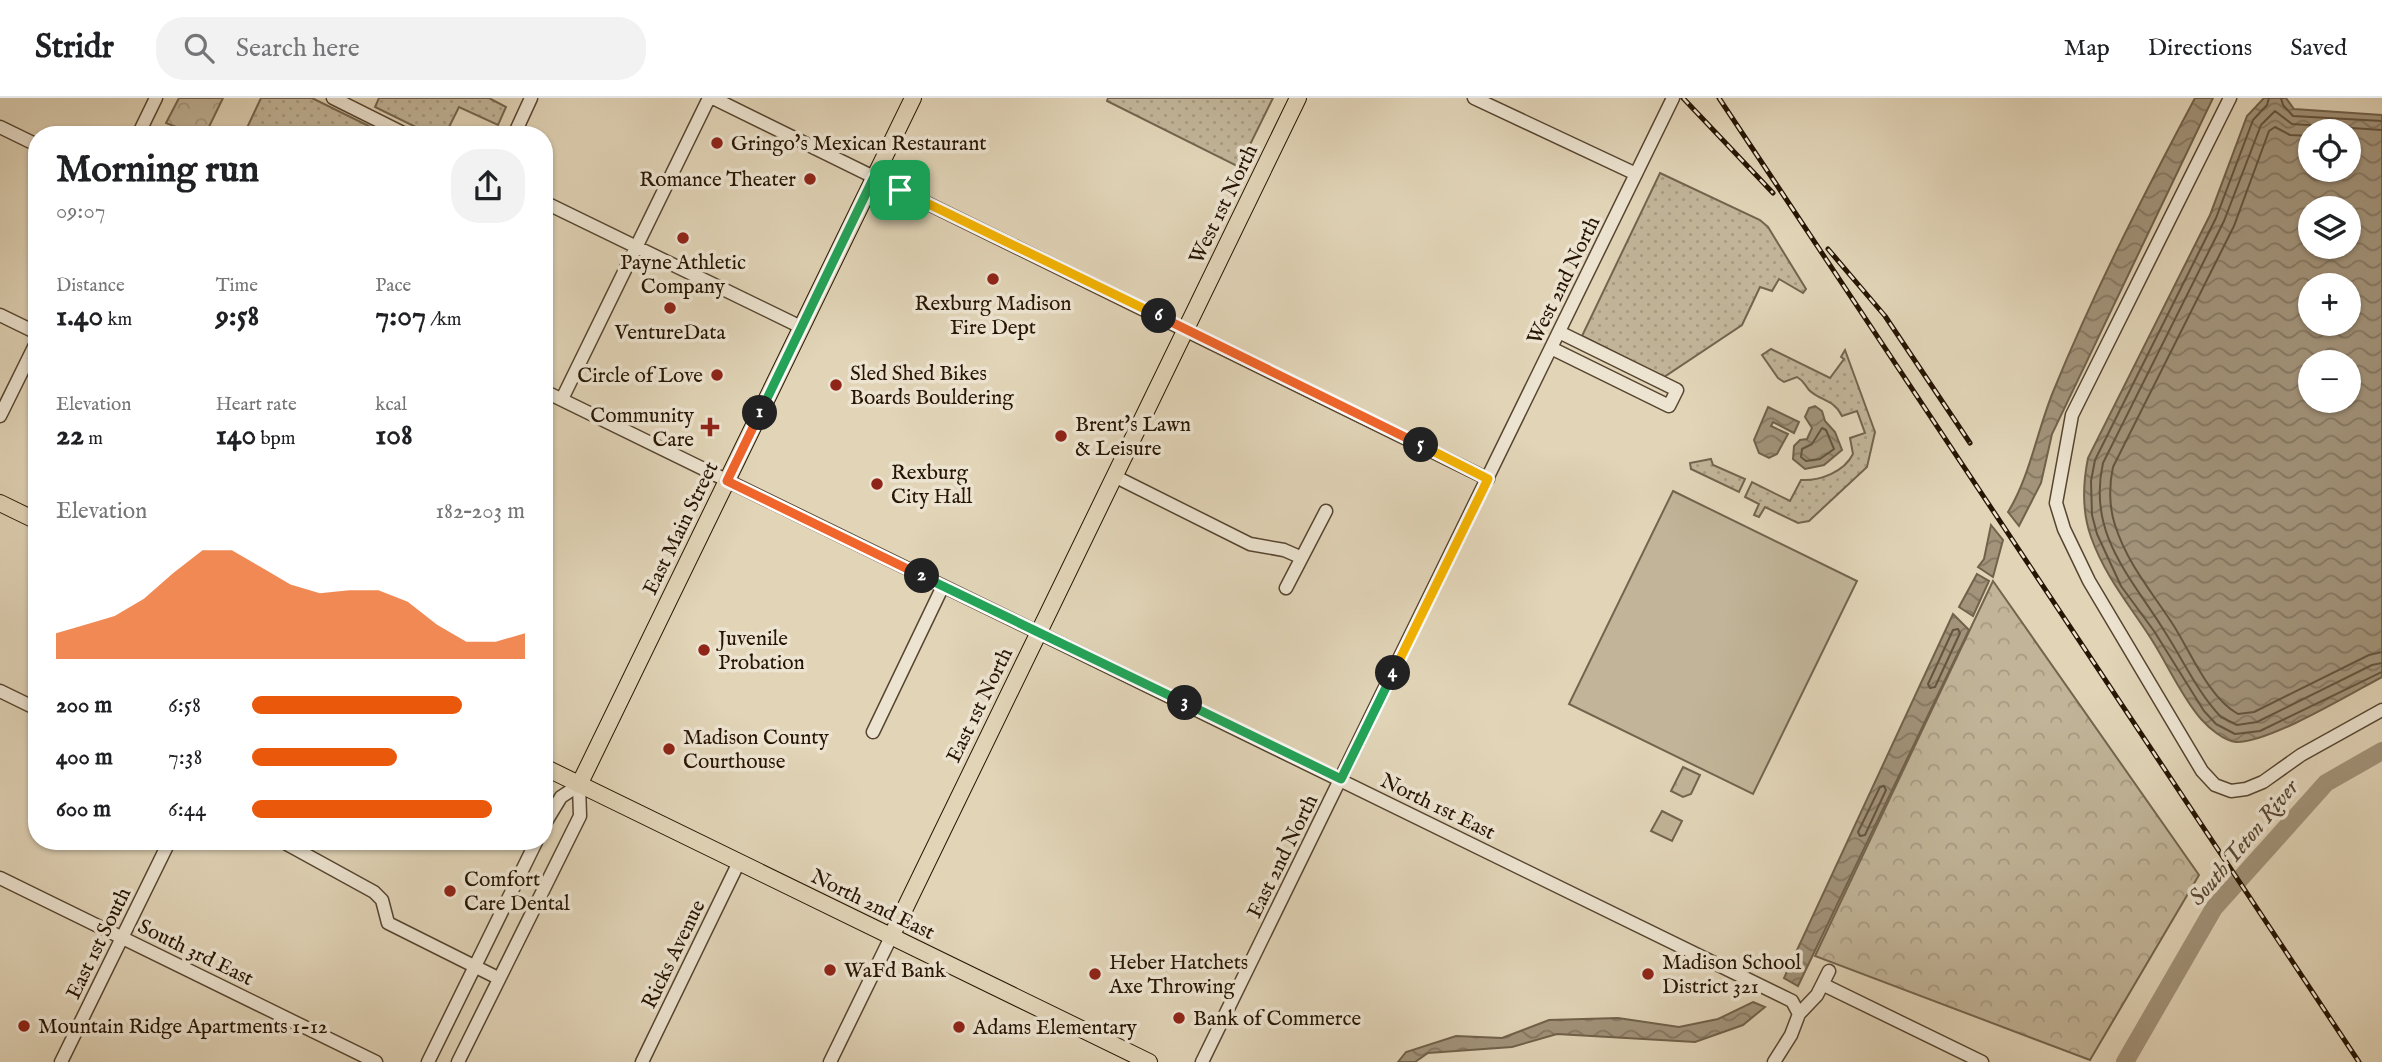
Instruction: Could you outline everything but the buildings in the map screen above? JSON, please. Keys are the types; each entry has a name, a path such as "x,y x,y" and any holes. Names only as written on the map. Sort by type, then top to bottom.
{"main road":[{"name":"East Main Street","path":"579,785 913,98"},
{"name":"West 1st North","path":"1185,328 1298,98"},
{"name":"East 1st North","path":"891,937 1185,328"},
{"path":"0,503 28,517"},
{"name":"North 2nd East","path":"553,772 1149,1062"}],"street":[{"path":"142,126 156,98"},
{"path":"333,98 389,126"},
{"path":"518,126 531,98"},
{"path":"562,399 711,98 1185,328 1488,479"},
{"path":"1474,98 1636,174"},
{"name":"West 2nd North","path":"1488,479 1673,98"},
{"path":"2230,98 2073,415 2056,503 2074,550 2127,650 2202,771 2215,785 2231,791 2263,782 2301,755 2382,710"},
{"path":"0,127 28,141"},
{"path":"553,206 802,327"},
{"path":"0,315 28,329"},
{"path":"1551,348 1669,406 1677,390 1559,332"},
{"path":"0,416 28,359"},
{"name":"North 1st East","path":"553,395 1791,1001 1799,1014"},
{"path":"1114,476 1250,544 1284,550 1300,557"},
{"name":"East 2nd North","path":"1202,1062 1488,479"},
{"path":"1286,588 1326,511"},
{"path":"873,732 943,586"},
{"path":"0,691 28,705"},
{"name":"East Main Street","path":"553,810 561,797 579,785"},
{"name":"East Main Street","path":"458,1062 580,816 579,785"},
{"name":"East 1st South","path":"61,1062 165,850"},
{"path":"297,850 374,892 382,900 388,923 498,978"},
{"path":"429,1062 532,850"},
{"name":"Ricks Avenue","path":"642,1062 739,862"},
{"name":"South 3rd East","path":"0,878 376,1062"},
{"name":"East 1st North","path":"830,1062 891,937"},
{"path":"1774,1062 1791,1035 1799,1014 1824,985 1829,971"},
{"path":"1824,985 1982,1062"}],"green space":[{"path":"179,98 223,98 209,126 174,126 166,123"},
{"path":"261,98 312,98 369,126 248,126"},
{"path":"379,98 489,98 506,107 498,125 459,107 450,126 414,126 375,107"},
{"path":"1108,98 1273,98 1239,167 1107,101"},
{"path":"1660,173 1760,220 1768,227 1806,289 1803,293 1779,279 1772,291 1760,287 1742,325 1664,377 1582,336"},
{"path":"1771,349 1830,378 1844,359 1841,357 1845,350 1875,432 1867,467 1809,521 1798,523 1765,507 1759,517 1754,515 1759,504 1745,497 1752,482 1790,501 1801,480 1823,477 1844,466 1853,454 1850,438 1865,433 1857,411 1842,416 1835,406 1813,394 1797,377 1784,382 1778,378 1762,355"},
{"path":"1711,459 1713,465 1745,479 1739,492 1691,469 1690,463"},
{"path":"1673,491 1857,581 1753,794 1569,704"},
{"path":"1993,581 2199,875 2090,1060 1815,956"},
{"path":"1683,767 1700,775 1691,794 1683,797 1671,791"},
{"path":"1662,811 1682,821 1672,841 1651,831"}],"water":[{"path":"2195,98 2213,98 2052,434 2041,483 2019,526 2008,512 2028,468 2053,392 2120,243"},
{"path":"2264,98 2286,98 2294,109 2382,115 2382,677 2268,735 2236,742 2217,734 2204,723 2181,690 2110,577 2088,527 2085,508 2084,487 2088,458 2210,215 2247,116"},
{"path":"1815,406 1822,411 1825,421 1835,432 1842,450 1824,465 1805,469 1793,459 1794,446 1800,440 1807,439 1812,428 1805,417 1809,408"},
{"path":"1768,407 1799,422 1794,433 1773,422 1771,426 1788,434 1777,454 1769,458 1759,453 1754,440"},
{"path":"1991,525 2003,540 1993,577 1978,567 1984,559"},
{"path":"1977,574 1989,581 1973,616 1959,607"},
{"path":"1953,614 1969,630 1798,986 1784,978"},
{"path":"1753,1002 1765,1007 1743,1025 1695,1042 1557,1034 1512,1047 1428,1053 1415,1062 1398,1062 1406,1052 1456,1036 1502,1038 1549,1020 1618,1018 1679,1027 1718,1019"}],"waterway":[{"name":"South Teton River","path":"2125,1062 2214,908 2326,783 2382,751"}],"railway":[{"path":"1683,98 1773,193"},
{"path":"1719,98 2359,1062"},
{"path":"1828,249 1885,316 1970,443"}],"place":[{"name":"Gringo's Mexican Restaurant","path":"717,143"},
{"name":"Romance Theater","path":"810,179"},
{"name":"Payne Athletic Company","path":"683,238"},
{"name":"Rexburg Madison Fire Dept","path":"993,279"},
{"name":"VentureData","path":"670,308"},
{"name":"Circle of Love","path":"717,375"},
{"name":"Sled Shed Bikes Boards Bouldering","path":"836,385"},
{"name":"Community Care","path":"710,427"},
{"name":"Brent's Lawn & Leisure","path":"1061,436"},
{"name":"Rexburg City Hall","path":"877,484"},
{"name":"Juvenile Probation","path":"704,650"},
{"name":"Madison County Courthouse","path":"669,749"},
{"name":"Comfort Care Dental","path":"450,891"},
{"name":"WaFd Bank","path":"830,970"},
{"name":"Heber Hatchets Axe Throwing","path":"1095,974"},
{"name":"Madison School District 321","path":"1648,974"},
{"name":"Bank of Commerce","path":"1179,1018"},
{"name":"Mountain Ridge Apartments 1-12","path":"24,1026"},
{"name":"Adams Elementary","path":"959,1027"}],"route":[{"path":"874,177 900,190 1488,479 1341,779 727,481 874,177"}]}
